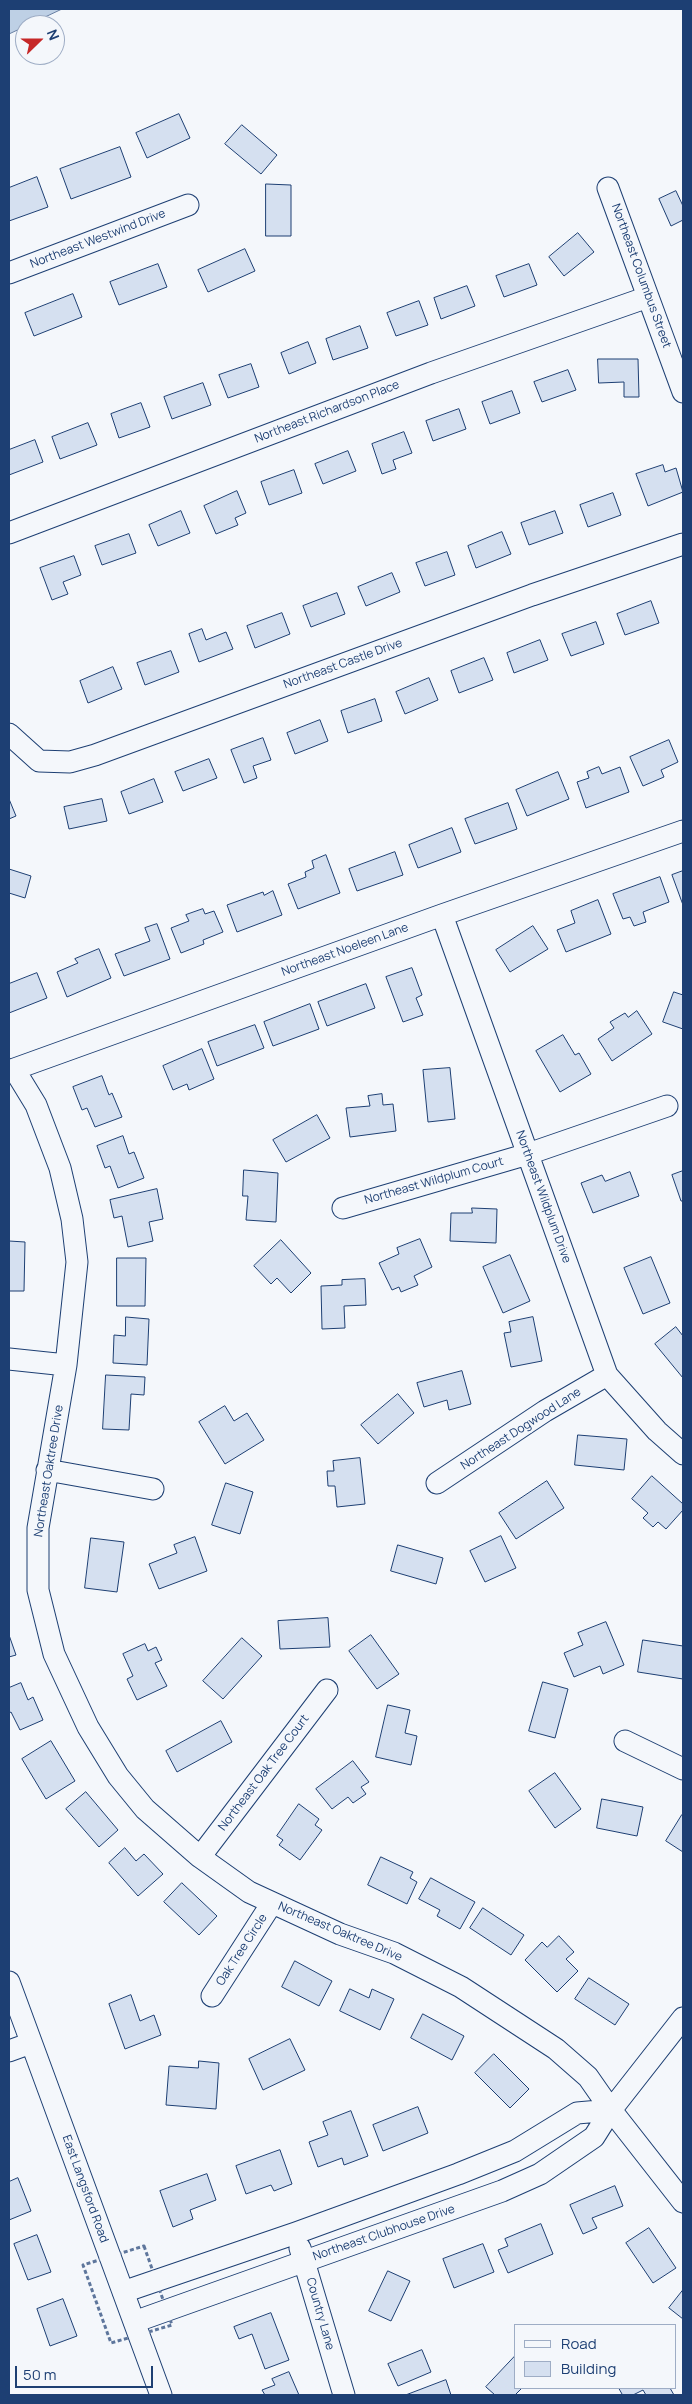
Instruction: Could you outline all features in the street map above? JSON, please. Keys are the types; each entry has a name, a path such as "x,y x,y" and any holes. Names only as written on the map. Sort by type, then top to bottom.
{"street":[{"name":"Northeast Columbus Street","path":"608,188 683,392"},
{"name":"Northeast Westwind Drive","path":"9,273 188,205"},
{"name":"Northeast Richardson Place","path":"9,533 431,373 648,297"},
{"name":"Northeast Castle Drive","path":"9,734 39,761 70,762 532,595 683,544"},
{"name":"Northeast Noeleen Lane","path":"12,1070 442,915 683,831"},
{"name":"Northeast Wildplum Drive","path":"442,915 607,1376 657,1431 683,1454"},
{"name":"Northeast Oaktree Drive","path":"12,1070 36,1105 60,1168 72,1218 77,1262 66,1365 38,1528 38,1590 54,1654 88,1727 118,1776 146,1809 200,1857 249,1892 340,1934 394,1953 461,1987 556,2049 588,2077 611,2110 683,2202"},
{"name":"Northeast Wildplum Court","path":"343,1208 528,1154 667,1106"},
{"path":"9,1359 66,1365"},
{"name":"Northeast Dogwood Lane","path":"437,1483 545,1411 607,1376"},
{"path":"47,1470 153,1489"},
{"name":"Northeast Oak Tree Court","path":"200,1857 327,1690"},
{"path":"625,1741 683,1769"},
{"name":"Oak Tree Circle","path":"212,1996 272,1903"},
{"name":"East Langsford Road","path":"9,1982 161,2395"},
{"name":"Northeast Clubhouse Drive","path":"134,2322 502,2191 540,2174 594,2136 611,2110 683,2018"},
{"path":"9,2051 31,2043"},
{"path":"123,2292 296,2233 515,2151 577,2113 611,2110"},
{"name":"Country Lane","path":"296,2233 344,2395"}],"water":[{"path":"9,9 62,9 49,15 15,15 15,31 9,34"}],"building":[{"path":"179,114 190,138 147,158 136,133"},
{"path":"242,125 277,155 261,174 225,144"},
{"path":"120,147 131,177 71,199 60,169"},
{"path":"37,177 48,207 9,221 9,188"},
{"path":"266,184 291,185 291,236 266,236"},
{"path":"676,191 683,206 683,220 671,226 659,199"},
{"path":"578,233 594,252 564,276 549,257"},
{"path":"245,249 255,271 208,292 198,270"},
{"path":"158,264 167,287 119,305 110,282"},
{"path":"529,264 537,285 504,297 496,276"},
{"path":"467,286 475,306 441,319 434,298"},
{"path":"73,294 82,317 34,336 25,313"},
{"path":"419,301 428,325 396,336 387,313"},
{"path":"360,326 368,348 333,360 326,339"},
{"path":"308,342 316,363 289,374 281,353"},
{"path":"598,359 638,359 639,397 624,397 624,382 599,383"},
{"path":"251,364 259,387 228,398 219,375"},
{"path":"568,370 576,390 542,402 534,382"},
{"path":"203,383 211,405 172,419 164,397"},
{"path":"512,391 520,413 490,424 482,402"},
{"path":"141,403 150,427 119,438 111,414"},
{"path":"459,409 466,429 433,441 426,421"},
{"path":"88,423 97,445 60,459 52,437"},
{"path":"404,432 412,453 393,460 396,469 382,474 372,444"},
{"path":"35,440 43,462 9,475 9,450"},
{"path":"348,451 356,471 323,484 315,464"},
{"path":"663,465 665,472 676,468 683,492 648,506 636,474"},
{"path":"294,470 302,493 269,505 261,482"},
{"path":"237,491 246,513 235,518 238,525 216,534 204,506"},
{"path":"613,493 621,515 588,527 580,505"},
{"path":"181,511 190,533 158,546 149,525"},
{"path":"555,511 563,533 529,545 521,523"},
{"path":"502,532 511,554 476,568 468,546"},
{"path":"129,534 136,553 102,565 95,546"},
{"path":"447,552 455,575 425,586 416,563"},
{"path":"74,556 81,575 63,582 68,594 52,600 40,568"},
{"path":"392,573 400,592 366,606 358,587"},
{"path":"337,593 345,614 311,627 303,606"},
{"path":"651,601 659,623 625,635 617,614"},
{"path":"282,613 290,634 255,648 247,626"},
{"path":"596,622 604,644 571,656 562,634"},
{"path":"202,629 206,640 226,632 233,649 199,662 189,634"},
{"path":"540,640 548,660 514,673 507,653"},
{"path":"171,651 179,672 145,685 137,663"},
{"path":"484,658 493,680 459,693 451,671"},
{"path":"113,667 122,689 88,703 80,681"},
{"path":"429,678 438,700 405,714 396,692"},
{"path":"375,699 382,721 348,733 341,711"},
{"path":"320,720 328,741 295,754 287,733"},
{"path":"263,738 271,760 253,766 257,778 244,783 231,750"},
{"path":"669,740 678,762 661,770 664,777 643,786 630,757"},
{"path":"209,759 217,778 183,791 175,772"},
{"path":"599,767 602,774 620,767 629,792 586,808 577,782 589,778 587,772"},
{"path":"558,772 569,799 527,816 516,790"},
{"path":"154,779 163,802 129,814 121,792"},
{"path":"9,799 16,816 9,819"},
{"path":"102,799 107,821 69,829 64,807"},
{"path":"508,803 517,829 475,844 465,819"},
{"path":"452,828 461,852 418,868 409,845"},
{"path":"395,852 403,875 357,891 349,869"},
{"path":"326,855 340,893 298,909 288,884 306,877 305,872 314,868 312,861"},
{"path":"9,869 31,876 25,898 9,893"},
{"path":"683,871 683,905 672,875"},
{"path":"660,877 669,902 643,912 646,922 634,926 630,917 623,919 613,894"},
{"path":"273,891 282,915 237,932 227,905 263,892 264,895"},
{"path":"598,900 611,934 566,952 557,930 575,923 571,911"},
{"path":"203,909 205,914 214,911 223,932 203,940 204,944 181,953 171,928 189,921 186,915"},
{"path":"157,924 170,959 124,976 115,954 150,941 145,928"},
{"path":"533,926 548,949 510,972 496,950"},
{"path":"99,949 111,978 67,997 57,972 78,963 75,959"},
{"path":"412,968 422,995 416,998 423,1015 403,1022 386,977"},
{"path":"37,973 47,998 9,1013 9,984"},
{"path":"366,984 375,1008 327,1026 318,1002"},
{"path":"674,992 683,995 683,1029 663,1022"},
{"path":"310,1004 319,1029 273,1046 264,1022"},
{"path":"637,1011 652,1034 612,1061 598,1039 614,1028 610,1022 625,1013 628,1017"},
{"path":"255,1025 264,1048 217,1066 208,1042"},
{"path":"563,1035 575,1055 579,1053 591,1074 560,1092 536,1051"},
{"path":"202,1049 214,1079 189,1090 187,1084 173,1090 163,1066"},
{"path":"450,1068 455,1119 428,1122 423,1070"},
{"path":"102,1076 109,1095 112,1093 122,1117 95,1127 87,1108 82,1110 73,1087"},
{"path":"382,1094 383,1105 393,1104 396,1131 350,1137 346,1108 370,1106 368,1096"},
{"path":"317,1115 330,1138 286,1162 273,1140"},
{"path":"123,1136 129,1154 134,1152 144,1178 118,1188 110,1166 105,1168 97,1146"},
{"path":"244,1170 278,1173 276,1222 246,1220 248,1196 243,1196"},
{"path":"683,1171 683,1201 681,1201 672,1175"},
{"path":"630,1172 639,1196 593,1213 581,1183 602,1175 605,1181"},
{"path":"157,1189 163,1219 149,1222 153,1241 128,1247 122,1216 114,1218 110,1200"},
{"path":"472,1208 497,1209 496,1243 450,1241 451,1213 472,1213"},
{"path":"420,1239 432,1267 414,1276 418,1285 401,1292 399,1287 392,1290 379,1263 399,1254 397,1248"},
{"path":"281,1240 311,1273 291,1293 277,1278 271,1284 254,1266"},
{"path":"9,1241 25,1242 24,1291 9,1291"},
{"path":"510,1255 530,1301 503,1313 483,1267"},
{"path":"651,1257 670,1303 643,1314 624,1268"},
{"path":"117,1258 146,1258 145,1306 117,1306"},
{"path":"365,1279 366,1305 344,1306 345,1328 322,1329 321,1286 342,1285 342,1280"},
{"path":"126,1317 149,1319 147,1365 113,1363 114,1335 125,1336"},
{"path":"533,1317 542,1361 511,1367 504,1333 511,1332 509,1322"},
{"path":"676,1327 683,1336 683,1378 655,1344"},
{"path":"462,1371 471,1404 449,1410 447,1400 424,1407 417,1383"},
{"path":"106,1375 145,1377 144,1395 131,1394 129,1430 103,1429"},
{"path":"398,1394 414,1413 378,1444 361,1425"},
{"path":"225,1406 234,1421 247,1413 264,1440 225,1464 199,1422"},
{"path":"578,1435 627,1439 624,1470 575,1465"},
{"path":"360,1458 365,1504 337,1507 335,1486 328,1486 327,1471 334,1471 333,1461"},
{"path":"652,1476 683,1504 683,1510 666,1529 658,1522 653,1527 643,1518 648,1513 632,1499"},
{"path":"547,1481 564,1508 516,1539 499,1513"},
{"path":"226,1483 253,1492 240,1534 212,1525"},
{"path":"501,1536 516,1568 485,1582 470,1551"},
{"path":"195,1537 207,1571 159,1589 149,1564 177,1553 174,1545"},
{"path":"91,1538 124,1542 117,1592 85,1588"},
{"path":"398,1545 443,1558 436,1584 391,1571"},
{"path":"328,1618 330,1647 280,1649 278,1621"},
{"path":"606,1622 624,1665 603,1674 600,1666 574,1677 564,1653 583,1645 578,1633"},
{"path":"9,1635 16,1655 9,1657"},
{"path":"371,1635 399,1674 377,1689 349,1651"},
{"path":"242,1638 262,1656 223,1699 203,1681"},
{"path":"643,1640 683,1646 683,1679 638,1672"},
{"path":"145,1644 148,1651 156,1647 162,1660 155,1663 167,1686 137,1700 127,1679 133,1676 123,1654"},
{"path":"543,1682 568,1689 555,1738 529,1731"},
{"path":"21,1683 28,1700 33,1697 43,1720 20,1730 11,1712 9,1713 9,1688"},
{"path":"388,1705 410,1710 405,1733 417,1736 411,1765 376,1757"},
{"path":"221,1721 232,1742 177,1772 166,1751"},
{"path":"51,1741 75,1781 46,1799 22,1759"},
{"path":"353,1761 369,1782 361,1787 366,1794 353,1803 348,1797 332,1809 316,1789"},
{"path":"555,1773 581,1809 555,1828 529,1791"},
{"path":"86,1792 118,1830 99,1847 66,1809"},
{"path":"602,1799 643,1807 637,1836 597,1828"},
{"path":"299,1804 319,1819 315,1825 322,1830 300,1860 279,1845 283,1840 277,1836"},
{"path":"683,1816 683,1852 666,1841"},
{"path":"125,1848 136,1861 144,1854 163,1874 138,1896 109,1863"},
{"path":"381,1857 413,1872 410,1878 417,1882 407,1904 368,1885"},
{"path":"431,1878 475,1902 460,1929 437,1916 440,1910 419,1899"},
{"path":"182,1883 217,1916 199,1935 164,1902"},
{"path":"483,1908 524,1935 511,1955 470,1928"},
{"path":"559,1936 574,1952 566,1959 578,1971 557,1992 525,1960 542,1942 547,1947"},
{"path":"295,1961 332,1981 319,2006 282,1987"},
{"path":"589,1978 629,2004 615,2025 575,1999"},
{"path":"350,1989 369,1998 372,1989 394,1999 380,2030 340,2011"},
{"path":"131,1995 140,2021 154,2015 161,2035 125,2049 109,2004"},
{"path":"423,2014 464,2036 452,2060 411,2038"},
{"path":"290,2039 305,2070 263,2090 249,2059"},
{"path":"494,2054 529,2089 510,2108 475,2073"},
{"path":"199,2061 219,2063 216,2109 166,2105 169,2066 198,2068"},
{"path":"418,2107 428,2133 383,2151 373,2125"},
{"path":"351,2111 368,2156 344,2165 342,2158 318,2167 309,2142 328,2135 323,2122"},
{"path":"280,2150 292,2184 274,2191 271,2185 246,2194 236,2166"},
{"path":"207,2174 216,2200 190,2210 193,2219 173,2227 160,2191"},
{"path":"18,2178 31,2211 9,2220 9,2182"},
{"path":"615,2186 623,2206 592,2218 597,2228 583,2234 570,2205"},
{"path":"541,2224 553,2254 508,2273 498,2250 508,2246 505,2239"},
{"path":"649,2228 676,2268 653,2283 626,2243"},
{"path":"37,2235 51,2272 28,2280 14,2244"},
{"path":"483,2244 494,2272 454,2288 443,2259"},
{"path":"388,2271 410,2281 391,2321 369,2311"},
{"path":"683,2290 683,2319 669,2308"},
{"path":"63,2299 77,2336 50,2346 37,2309"},
{"path":"271,2313 289,2360 265,2369 252,2334 239,2339 234,2327"},
{"path":"422,2350 431,2372 398,2386 388,2364"},
{"path":"514,2357 514,2389 521,2389 515,2395 495,2395 486,2387"},
{"path":"289,2372 299,2395 265,2395 262,2390 275,2385 272,2379"},
{"path":"446,2380 451,2395 406,2395"},
{"path":"620,2389 671,2389 674,2395 646,2395 643,2390 633,2395 623,2395"}]}
